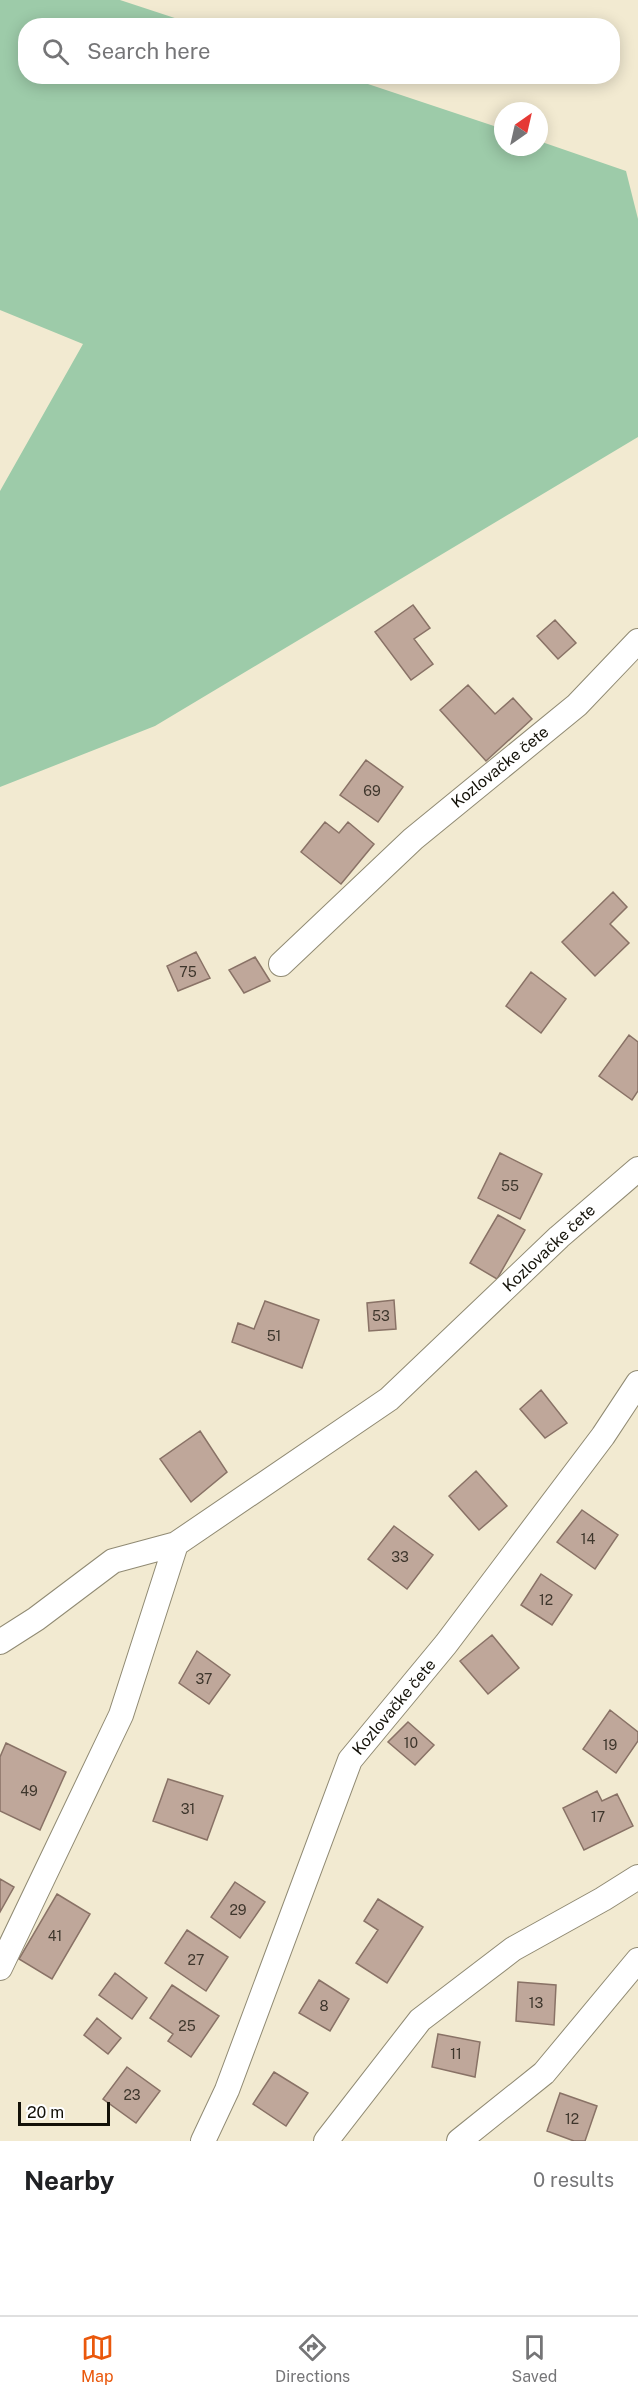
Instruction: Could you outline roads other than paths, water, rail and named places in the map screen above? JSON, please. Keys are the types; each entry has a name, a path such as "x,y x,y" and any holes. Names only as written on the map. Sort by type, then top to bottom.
{"street":[{"name":"Kozlovačke čete","path":"281,964 413,839 577,705 638,641"},
{"name":"Kozlovačke čete","path":"0,1642 36,1619 113,1561 176,1544 389,1399 559,1237 638,1168"},
{"name":"Kozlovačke čete","path":"203,2141 227,2090 350,1760 446,1644 603,1436 638,1383"},
{"path":"0,1968 121,1715 176,1544"},
{"path":"326,2141 420,2020 513,1948 603,1899 638,1877"},
{"path":"459,2141 544,2073 638,1960"}]}
